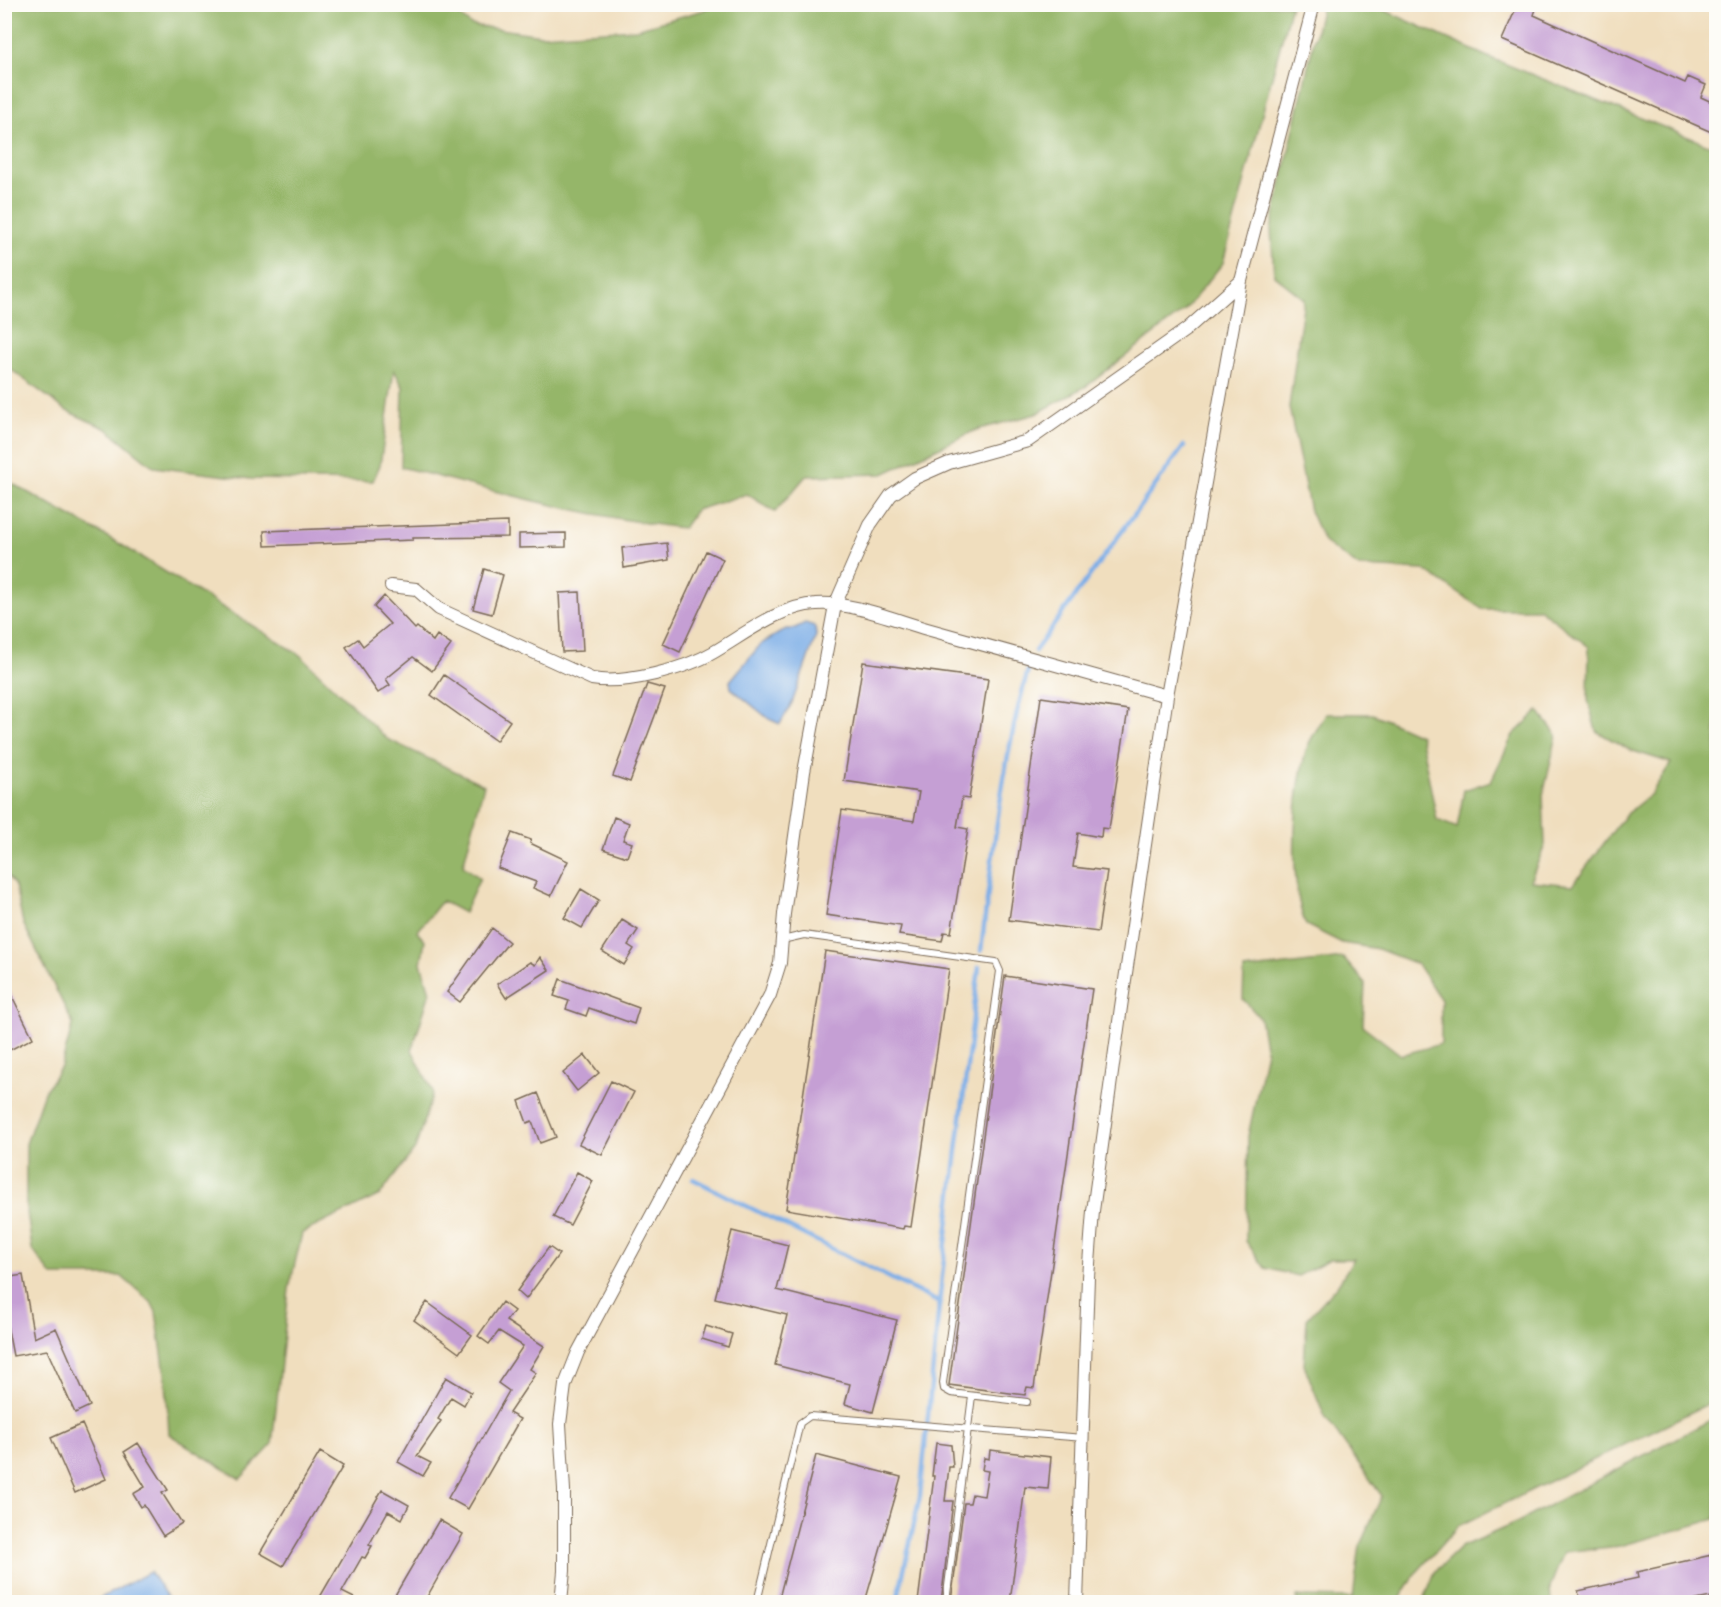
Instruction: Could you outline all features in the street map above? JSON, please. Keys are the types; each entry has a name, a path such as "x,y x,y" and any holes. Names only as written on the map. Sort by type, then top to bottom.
{"street":[{"path":"1077,1602 1088,1277 1093,1210 1167,696 1241,281 1314,4"},
{"path":"561,1602 564,1571 564,1490 560,1424 565,1385 578,1352 771,995 780,963 804,772 835,605 870,525 891,495 915,478 949,463 1028,441 1187,329 1241,281"},
{"path":"391,586 416,589 439,609 481,630 592,679 605,681 629,680 711,654 799,606 819,603 835,605 1167,696"}],"lane":[{"path":"782,939 804,935 996,962 1000,971 943,1383 944,1389 951,1393 1027,1402"},
{"path":"946,1602 972,1396"},
{"path":"756,1602 800,1423 810,1416 835,1416 921,1427 1084,1438"}],"green space":[{"path":"714,4 1291,5 1223,263 1185,310 1088,385 1036,414 976,430 883,474 806,476 775,512 747,494 696,510 683,528 577,510 401,467 403,387 394,370 380,465 373,481 251,479 154,467 107,429 67,411 5,365 5,5 447,5 471,25 541,35 636,29 704,10"},
{"path":"1322,5 1373,5 1488,57 1716,148 1716,1400 1458,1526 1416,1573 1398,1602 1297,1602 1297,1597 1353,1598 1360,1545 1382,1496 1325,1417 1304,1365 1307,1319 1337,1286 1354,1259 1330,1259 1298,1276 1265,1268 1246,1241 1248,1136 1266,1051 1260,1018 1243,999 1244,970 1343,958 1365,983 1363,1026 1401,1055 1441,1044 1441,1000 1417,964 1378,949 1342,943 1306,925 1297,886 1295,839 1298,791 1306,751 1326,714 1373,714 1420,735 1437,820 1457,828 1464,790 1491,781 1513,735 1538,711 1557,735 1543,795 1545,845 1530,881 1573,885 1625,815 1651,794 1671,763 1630,750 1596,731 1588,700 1589,647 1540,609 1482,609 1424,570 1359,567 1324,542 1310,511 1289,407 1304,299 1274,275 1271,229"},
{"path":"4,479 120,544 300,655 387,739 484,785 463,866 480,878 464,913 442,901 417,932 425,941 421,963 430,992 412,1050 433,1092 415,1149 380,1195 302,1233 289,1289 272,1445 240,1479 169,1434 166,1380 156,1312 151,1302 121,1276 52,1276 32,1249 26,1204 26,1144 44,1092 61,1067 73,1024 23,923 15,886 5,872"},
{"path":"1716,1417 1716,1519 1620,1546 1564,1552 1550,1587 1551,1602 1423,1602 1435,1572 1461,1547 1518,1522"}],"water":[{"path":"805,623 815,626 816,636 792,703 780,724 769,719 731,688 730,681 761,644 786,629 793,629"},
{"path":"150,1572 171,1602 93,1602"}],"building":[{"path":"1518,4 1536,9 1534,15 1685,83 1688,77 1706,85 1701,97 1716,104 1716,134 1502,40"},
{"path":"508,522 508,537 413,538 413,540 265,546 264,531"},
{"path":"566,533 566,547 519,548 519,534"},
{"path":"667,543 669,560 624,568 622,548"},
{"path":"706,551 723,559 680,652 663,644"},
{"path":"484,569 503,575 492,614 473,609"},
{"path":"580,592 583,651 562,652 559,593"},
{"path":"384,596 415,629 417,627 433,641 437,635 451,645 432,671 413,657 386,679 390,685 378,693 346,647 358,639 363,646 390,624 374,607"},
{"path":"863,662 988,679 969,799 962,798 957,827 968,829 951,933 944,932 942,941 899,935 901,926 826,915 842,810 914,821 919,792 844,781"},
{"path":"444,675 510,721 496,741 431,695"},
{"path":"647,684 665,689 630,782 613,776"},
{"path":"1041,697 1128,710 1109,829 1102,828 1101,837 1078,833 1073,867 1107,871 1098,932 1009,920"},
{"path":"614,817 629,823 623,840 632,843 627,857 603,849"},
{"path":"512,833 531,840 530,843 568,861 551,896 533,888 536,882 498,868"},
{"path":"581,889 599,900 582,928 564,918"},
{"path":"622,920 638,930 628,945 634,949 624,965 602,951"},
{"path":"492,928 509,942 460,1002 447,992"},
{"path":"825,951 949,969 911,1227 904,1226 903,1229 786,1209"},
{"path":"540,957 549,970 506,998 497,984 530,962 535,965"},
{"path":"1005,976 1092,989 1034,1388 1027,1387 1025,1395 949,1385"},
{"path":"560,979 639,1008 634,1024 589,1008 586,1016 566,1009 569,1001 554,996"},
{"path":"4,980 33,1038 4,1053"},
{"path":"585,1055 599,1073 577,1091 563,1073"},
{"path":"611,1081 634,1092 602,1155 579,1144"},
{"path":"538,1093 556,1137 540,1143 532,1121 527,1123 519,1101"},
{"path":"577,1172 593,1181 570,1225 553,1217"},
{"path":"732,1231 788,1245 777,1290 897,1320 873,1412 845,1404 850,1384 775,1365 787,1315 715,1298"},
{"path":"549,1247 559,1254 526,1299 517,1291"},
{"path":"23,1275 34,1338 56,1328 90,1406 75,1413 47,1350 13,1356 4,1309 4,1278"},
{"path":"427,1302 472,1335 459,1353 414,1320"},
{"path":"502,1302 514,1311 506,1321 544,1346 530,1369 536,1373 509,1413 520,1419 468,1509 448,1498 509,1391 498,1383 523,1346 499,1331 489,1344 478,1336"},
{"path":"706,1326 732,1334 728,1347 702,1339"},
{"path":"446,1377 471,1392 464,1405 451,1397 438,1419 441,1421 417,1456 431,1463 423,1476 398,1462"},
{"path":"82,1424 106,1479 75,1493 51,1438"},
{"path":"138,1443 168,1490 162,1493 182,1524 163,1536 144,1505 141,1507 133,1494 145,1487 124,1452"},
{"path":"936,1443 951,1445 953,1467 949,1467 945,1501 953,1501 941,1602 918,1602 934,1476 932,1476"},
{"path":"990,1450 1051,1457 1048,1489 1025,1487 1010,1602 951,1602 964,1503 970,1503 972,1494 984,1496 988,1471 982,1470 984,1458 989,1459"},
{"path":"320,1452 343,1466 283,1566 260,1553"},
{"path":"816,1455 901,1477 865,1602 778,1602"},
{"path":"382,1490 409,1505 402,1519 388,1511 369,1545 372,1546 365,1558 362,1557 342,1592 362,1602 329,1602 320,1597"},
{"path":"439,1520 463,1534 424,1602 391,1602"},
{"path":"1716,1554 1716,1596 1687,1602 1581,1602 1578,1591 1638,1578 1637,1572"}],"waterway":[{"path":"1035,651 1184,446"},
{"path":"981,951 994,843 1012,733 1030,664"},
{"path":"897,1602 920,1496 942,1276 979,967"},
{"path":"693,1179 940,1303"}]}
